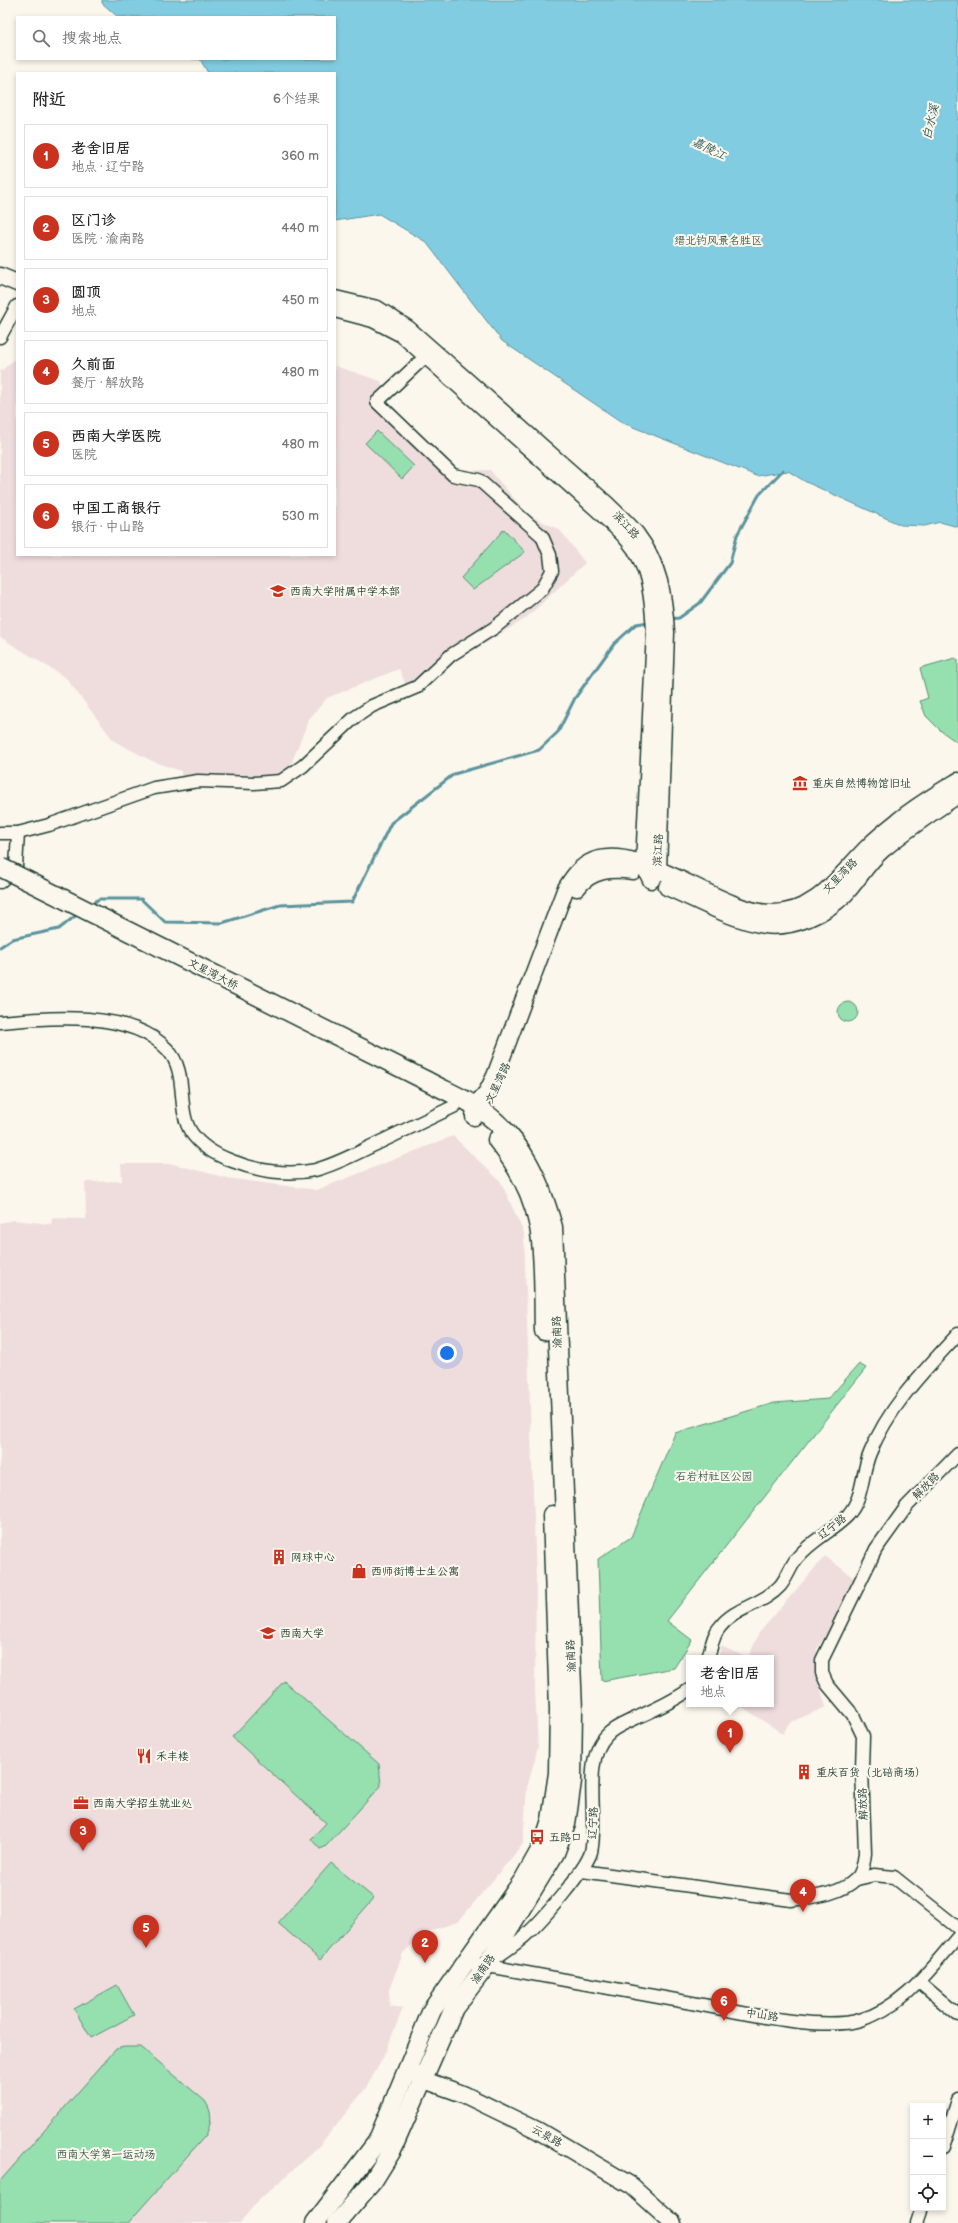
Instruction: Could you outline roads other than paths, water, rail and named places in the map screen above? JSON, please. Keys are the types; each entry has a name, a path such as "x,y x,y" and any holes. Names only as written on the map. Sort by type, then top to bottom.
{"highway":[{"name":"文星湾大桥","path":"0,868 425,1085"},
{"name":"文星湾大桥","path":"0,878 425,1085"},
{"name":"渝南路","path":"315,2223 377,2142 432,2010 524,1879 542,1845 551,1820 558,1765 558,1701 550,1448 539,1227 529,1194 519,1172 477,1111 455,1106 425,1085"},
{"name":"渝南路","path":"337,2223 373,2181 391,2152 424,2080 454,2008 486,1966 555,1852 566,1824 571,1788 574,1738 553,1227 543,1190 532,1167 515,1143 477,1111 425,1085"}],"main road":[{"path":"0,264 16,272"},
{"path":"0,276 16,284"},
{"name":"滨江路","path":"336,299 377,310 408,329 605,503 632,536 645,566 653,597 655,631 657,715 651,872"},
{"name":"滨江路","path":"336,309 372,319 402,334 632,536"},
{"name":"文星湾路","path":"477,1111 499,1086 573,894 580,884 598,872 616,868 651,872 759,912 771,914 797,909 813,902 831,888 870,844 900,819 958,780"},
{"name":"文星湾路","path":"651,872 745,920 766,925 781,926 801,920 821,911 844,895 864,868 881,851 958,795"},
{"name":"云泉路","path":"408,2070 424,2080 463,2094 537,2130 632,2186 673,2223"}],"street":[{"path":"0,337 16,308"},
{"path":"0,833 18,833 49,825 154,788 198,781 254,783 281,781 302,766 354,718 372,706 417,686 451,655 494,628 542,589 552,571 550,555 542,536 479,480 453,475 377,402 426,356"},
{"path":"0,882 16,867 18,833"},
{"path":"0,1022 89,1018 138,1030 154,1038 168,1050 174,1060 182,1084 186,1120 191,1132 210,1151 250,1168 281,1172 315,1170 355,1154 455,1106"},
{"name":"辽宁路","path":"709,1655 719,1628 732,1615 767,1597 780,1586 797,1558 848,1515 860,1493 863,1472 870,1452 885,1423 906,1391 958,1334"},
{"name":"解放路","path":"857,1879 863,1865 865,1853 862,1769 863,1736 853,1715 824,1678 822,1673 822,1660 876,1549 907,1506 958,1454"},
{"name":"辽宁路","path":"486,1966 528,1933 582,1871 590,1854 593,1839 594,1763 599,1746 607,1734 675,1700 686,1692"},
{"path":"582,1871 791,1900 820,1896 845,1886 857,1879 874,1875 894,1877 958,1928"},
{"name":"中山路","path":"466,1962 754,2014 817,2023 860,2020 896,2002 907,1995 958,1937"},
{"path":"918,1982 958,2015"},
{"path":"946,2139 958,2100"},
{"path":"916,2223 921,2211"}],"water":[{"name":"缙北钓风景名胜区","path":"102,0 958,0 958,527 940,522 925,526 901,525 806,482 788,471 757,476 623,423 502,341 426,242 379,214 336,221 336,72 207,72 201,60 336,60 336,16 117,16 102,3"}],"waterway":[{"path":"670,619 679,618 700,603 730,563 737,535 759,495 783,470"},
{"path":"90,905 99,899 141,899 165,922 222,923 280,905 352,902 391,823 454,774 539,750 558,732 575,698 614,644 636,624 649,622"},
{"path":"0,947 12,939 59,929 79,913"}],"place":[{"name":"西南大学附属中学本部","path":"278,591"},
{"name":"重庆自然博物馆旧址","path":"800,783"},
{"name":"网球中心","path":"279,1557"},
{"name":"西师街博士生公寓","path":"359,1571"},
{"name":"西南大学","path":"268,1633"},
{"name":"老舍旧居","path":"730,1753"},
{"name":"禾丰楼","path":"144,1756"},
{"name":"重庆百货（北碚商场）","path":"804,1772"},
{"name":"西南大学招生就业处","path":"81,1803"},
{"name":"五路口","path":"537,1837"},
{"name":"圆顶","path":"83,1851"},
{"name":"久前面","path":"803,1912"},
{"name":"西南大学医院","path":"146,1948"},
{"name":"区门诊","path":"425,1963"},
{"name":"中国工商银行","path":"724,2021"}],"water label":[{"name":"白水溪","path":"931,122"},
{"name":"嘉陵江","path":"709,149"}],"park label":[{"name":"石岩村社区公园","path":"714,1476"},
{"name":"西南大学第一运动场","path":"106,2154"}]}
